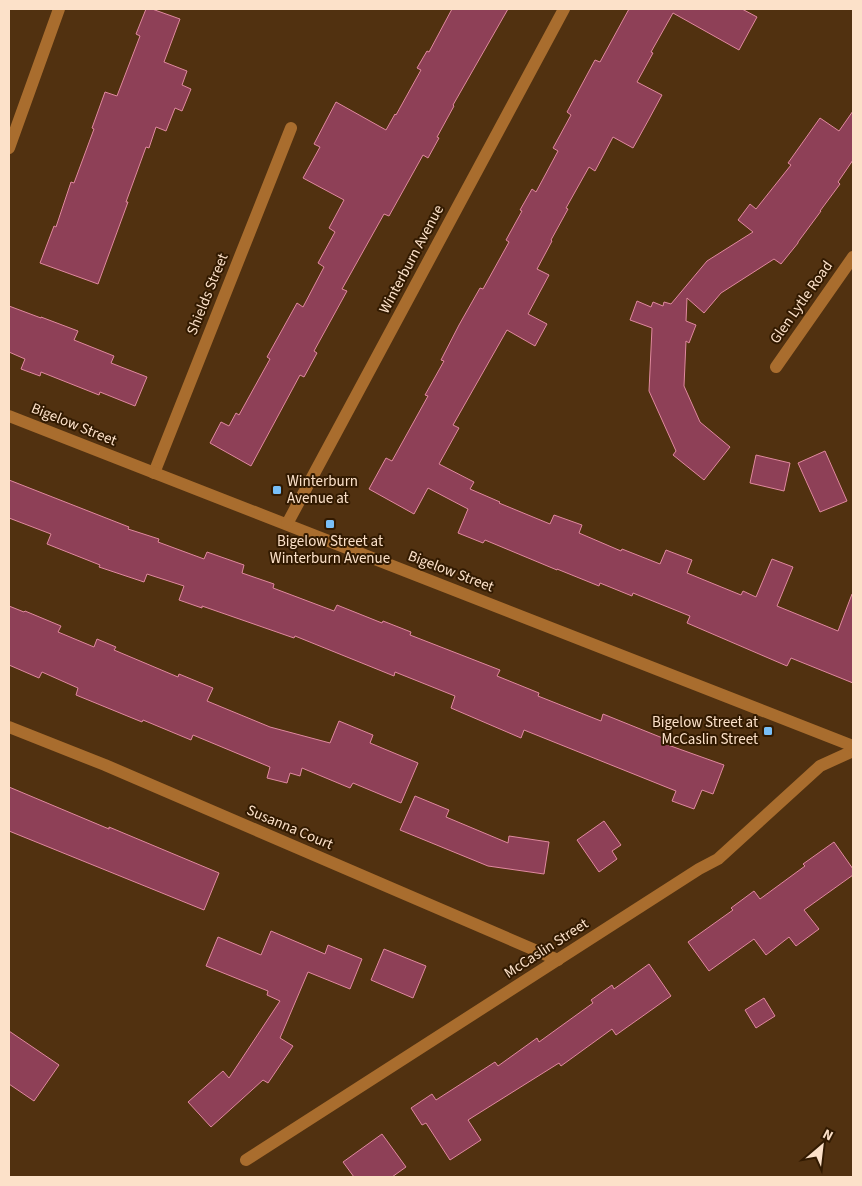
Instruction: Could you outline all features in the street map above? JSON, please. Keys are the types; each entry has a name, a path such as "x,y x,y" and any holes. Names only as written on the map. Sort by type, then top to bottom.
{"street":[{"path":"9,148 59,9"},
{"name":"Winterburn Avenue","path":"287,524 564,9"},
{"name":"Shields Street","path":"154,473 291,128"},
{"name":"Glen Lytle Road","path":"776,367 853,257"},
{"name":"Bigelow Street","path":"9,416 853,746"},
{"name":"Susanna Court","path":"9,727 105,765 558,960"},
{"name":"McCaslin Street","path":"246,1160 690,875 718,859 820,766 853,751"}],"building":[{"path":"146,9 152,9 180,19 164,62 187,71 182,85 191,89 182,111 175,108 166,131 156,127 149,148 146,147 98,284 40,263 54,226 56,227 71,182 74,183 94,129 92,128 105,92 117,96 140,36 136,34"},
{"path":"452,9 508,9 453,105 428,158 423,155 389,216 384,214 342,289 347,291 314,351 317,353 304,377 300,375 251,466 210,443 221,422 229,426 236,413 239,415 270,359 267,357 297,303 303,307 324,267 318,263 335,232 329,228 344,200 303,178 320,147 314,144 336,102 386,130 421,70 417,68 427,51 429,52"},
{"path":"629,9 742,9 757,17 739,50 673,13 637,82 662,95 633,148 613,137 595,171 589,167 566,208 568,209 537,269 549,275 528,314 547,324 535,346 507,330 453,425 459,428 439,464 474,482 470,489 499,503 550,524 554,515 582,525 579,533 621,551 622,549 660,564 666,550 692,560 687,573 741,595 743,591 756,597 772,559 793,567 777,606 838,631 852,594 853,683 791,658 787,666 687,623 690,616 633,593 632,596 600,583 599,586 485,540 483,543 458,533 468,509 428,488 414,514 369,489 386,458 392,461 428,396 425,395 444,361 441,360 459,325 480,288 483,289 509,242 506,240 522,211 520,210 532,189 536,192 558,151 553,148 571,115 567,112 595,60 600,62"},
{"path":"853,111 853,160 838,182 840,184 781,264 774,259 721,293 704,313 687,298 686,321 696,325 689,343 686,341 684,386 700,422 730,447 704,480 673,455 676,451 649,391 652,328 630,320 637,301 651,307 653,302 663,306 664,302 671,304 707,261 753,232 738,220 750,204 756,209 791,165 788,163 820,118 839,131"},
{"path":"9,306 78,331 74,340 114,356 111,363 147,377 135,406 100,392 99,395 41,372 40,376 21,369 25,359 9,352"},
{"path":"825,451 847,501 820,512 798,463"},
{"path":"756,455 790,463 784,491 750,483"},
{"path":"9,480 129,527 128,529 159,539 158,542 204,559 207,552 244,565 242,573 274,584 273,588 334,611 337,605 382,623 383,621 411,632 410,635 500,670 497,676 539,693 538,696 601,721 603,714 670,741 668,745 724,765 713,794 702,790 694,809 672,801 676,791 524,730 521,738 451,708 455,696 395,672 394,676 295,636 294,638 202,606 202,608 179,600 184,586 147,574 144,582 99,567 100,565 47,544 51,534 9,518"},
{"path":"9,606 61,626 58,632 94,647 97,639 116,647 114,650 178,677 179,674 213,688 207,701 270,727 330,743 339,721 373,735 370,743 418,763 401,803 353,783 350,788 302,768 300,776 290,773 287,783 267,778 270,767 193,735 191,740 76,695 78,688 42,672 39,678 9,665"},
{"path":"9,787 219,873 204,910 9,831"},
{"path":"415,796 449,810 446,817 508,843 509,836 549,842 544,874 488,866 400,830"},
{"path":"604,821 621,845 612,851 617,859 599,872 577,840"},
{"path":"834,842 853,869 853,875 804,910 819,929 796,946 789,937 766,955 754,939 709,971 688,942 733,910 731,908 754,891 760,899"},
{"path":"271,931 325,954 328,945 362,959 350,989 308,972 280,1038 293,1046 268,1083 263,1080 211,1127 188,1102 223,1071 229,1078 280,1001 267,995 268,991 206,966 218,937 261,955"},
{"path":"384,949 426,966 413,998 371,980"},
{"path":"649,964 671,996 616,1035 612,1029 561,1066 559,1063 468,1120 481,1140 450,1160 426,1123 422,1125 411,1108 432,1094 436,1100 495,1062 498,1066 537,1038 539,1042 593,1003 591,1000 612,985 614,989"},
{"path":"764,998 775,1016 756,1028 745,1010"},
{"path":"9,1031 59,1065 34,1101 9,1084"},
{"path":"382,1134 406,1167 392,1177 354,1177 343,1162"}],"place":[{"name":"Winterburn Avenue at","path":"277,490"},
{"name":"Bigelow Street at Winterburn Avenue","path":"330,524"},
{"name":"Bigelow Street at McCaslin Street","path":"768,731"}]}
